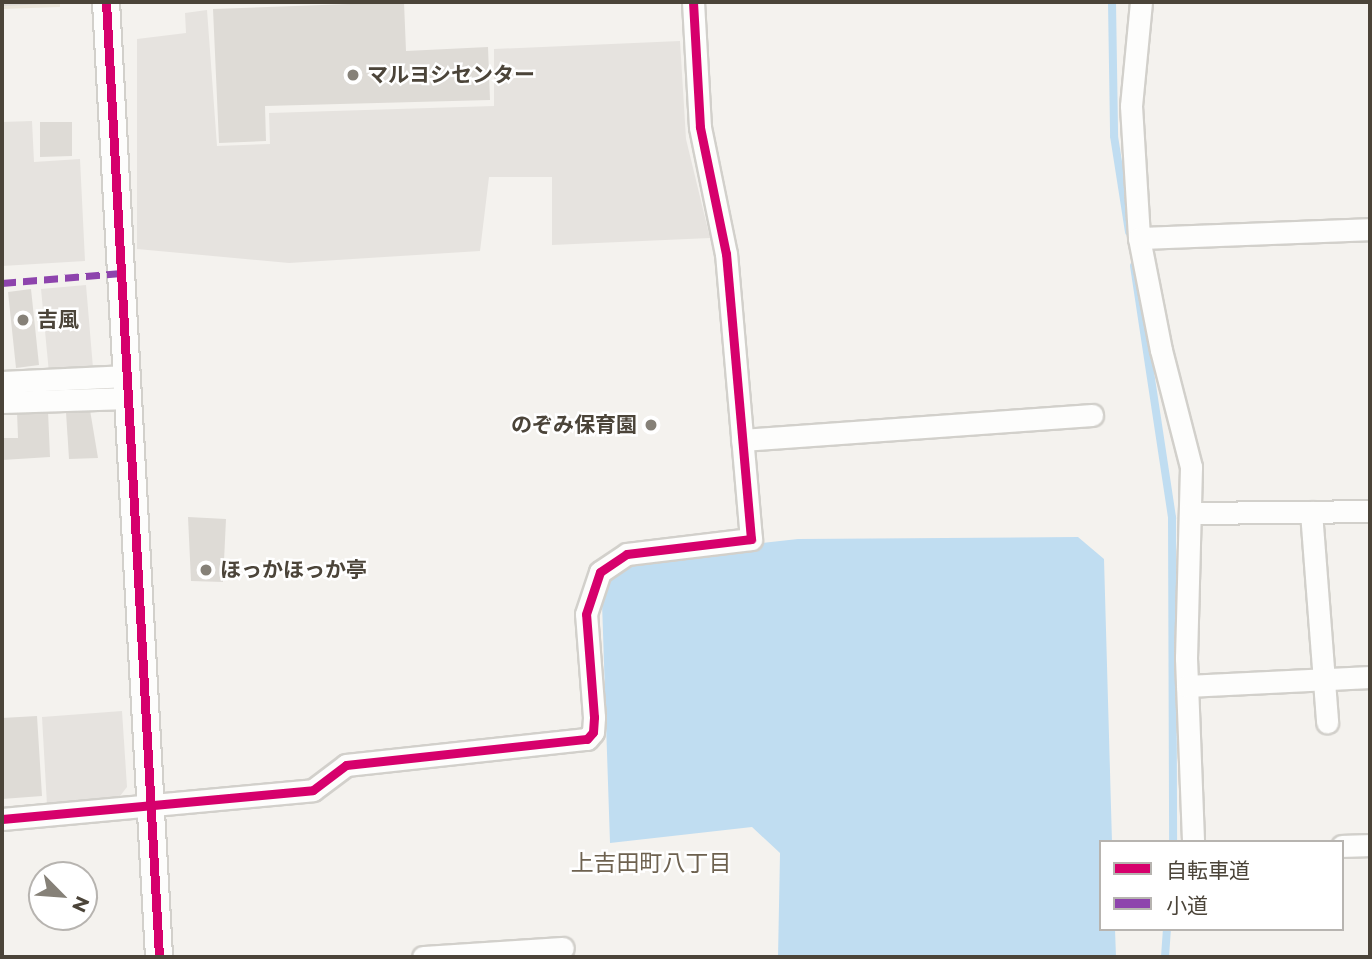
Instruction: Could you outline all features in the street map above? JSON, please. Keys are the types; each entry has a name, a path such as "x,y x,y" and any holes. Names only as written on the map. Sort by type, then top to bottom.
{"street":[{"path":"106,2 159,957"},
{"path":"2,819 313,790 346,765 587,739 593,732 586,614 600,572 627,554 751,539 726,254 700,127 693,2"},
{"path":"1140,2 1131,106 1139,238 1161,349 1191,467 1188,686 1193,840"},
{"path":"1139,238 1370,229"},
{"path":"2,382 128,387"},
{"path":"2,402 128,387"},
{"path":"742,440 1092,415"},
{"path":"1190,513 1370,511"},
{"path":"1311,512 1327,722"},
{"path":"1188,686 1370,677"},
{"path":"1344,846 1370,845"},
{"path":"423,957 563,948"}],"shaded area":[{"path":"2,2 60,2 60,7 2,9"},
{"path":"207,10 217,146 270,144 269,113 494,106 494,49 680,41 686,139 710,238 552,245 552,177 489,177 480,251 289,263 137,249 137,39 186,33 185,13"},
{"path":"32,121 34,162 80,159 85,261 2,266 2,122"},
{"path":"86,285 93,368 49,373 41,289"},
{"path":"122,711 127,787 117,800 47,805 42,717"}],"water":[{"path":"1078,537 1104,559 1112,840 1099,840 1099,931 1115,931 1116,957 778,957 780,853 752,827 610,843 602,603 610,570 629,558 798,539"}],"building":[{"path":"2,2 47,2 47,4 2,6"},
{"name":"マルヨシセンター","path":"404,2 406,51 488,47 490,100 265,106 266,141 219,143 213,9"},
{"path":"40,122 72,122 72,156 40,157"},
{"path":"31,289 39,365 16,368 8,292"},
{"path":"90,410 98,458 69,459 66,412"},
{"path":"48,411 50,457 2,460 2,438 18,438 17,412"},
{"path":"188,517 226,519 223,582 191,581"},
{"path":"37,716 42,796 2,799 2,718"}],"waterway":[{"path":"1112,2 1114,136 1129,232"},
{"path":"1134,266 1172,518 1173,840"},
{"path":"1165,957 1167,931"}],"marked path":[{"path":"2,283 122,273"}],"cycle path":[{"path":"106,2 159,957"},
{"path":"2,819 313,790 346,765 587,739 593,732 586,614 600,572 627,554 751,539 726,254 700,127 693,2"}],"place":[{"name":"マルヨシセンター","path":"353,75"},
{"name":"吉風","path":"23,320"},
{"name":"のぞみ保育園","path":"651,425"},
{"name":"ほっかほっか亭","path":"206,570"}],"district":[{"name":"上吉田町八丁目","path":"651,863"}]}
